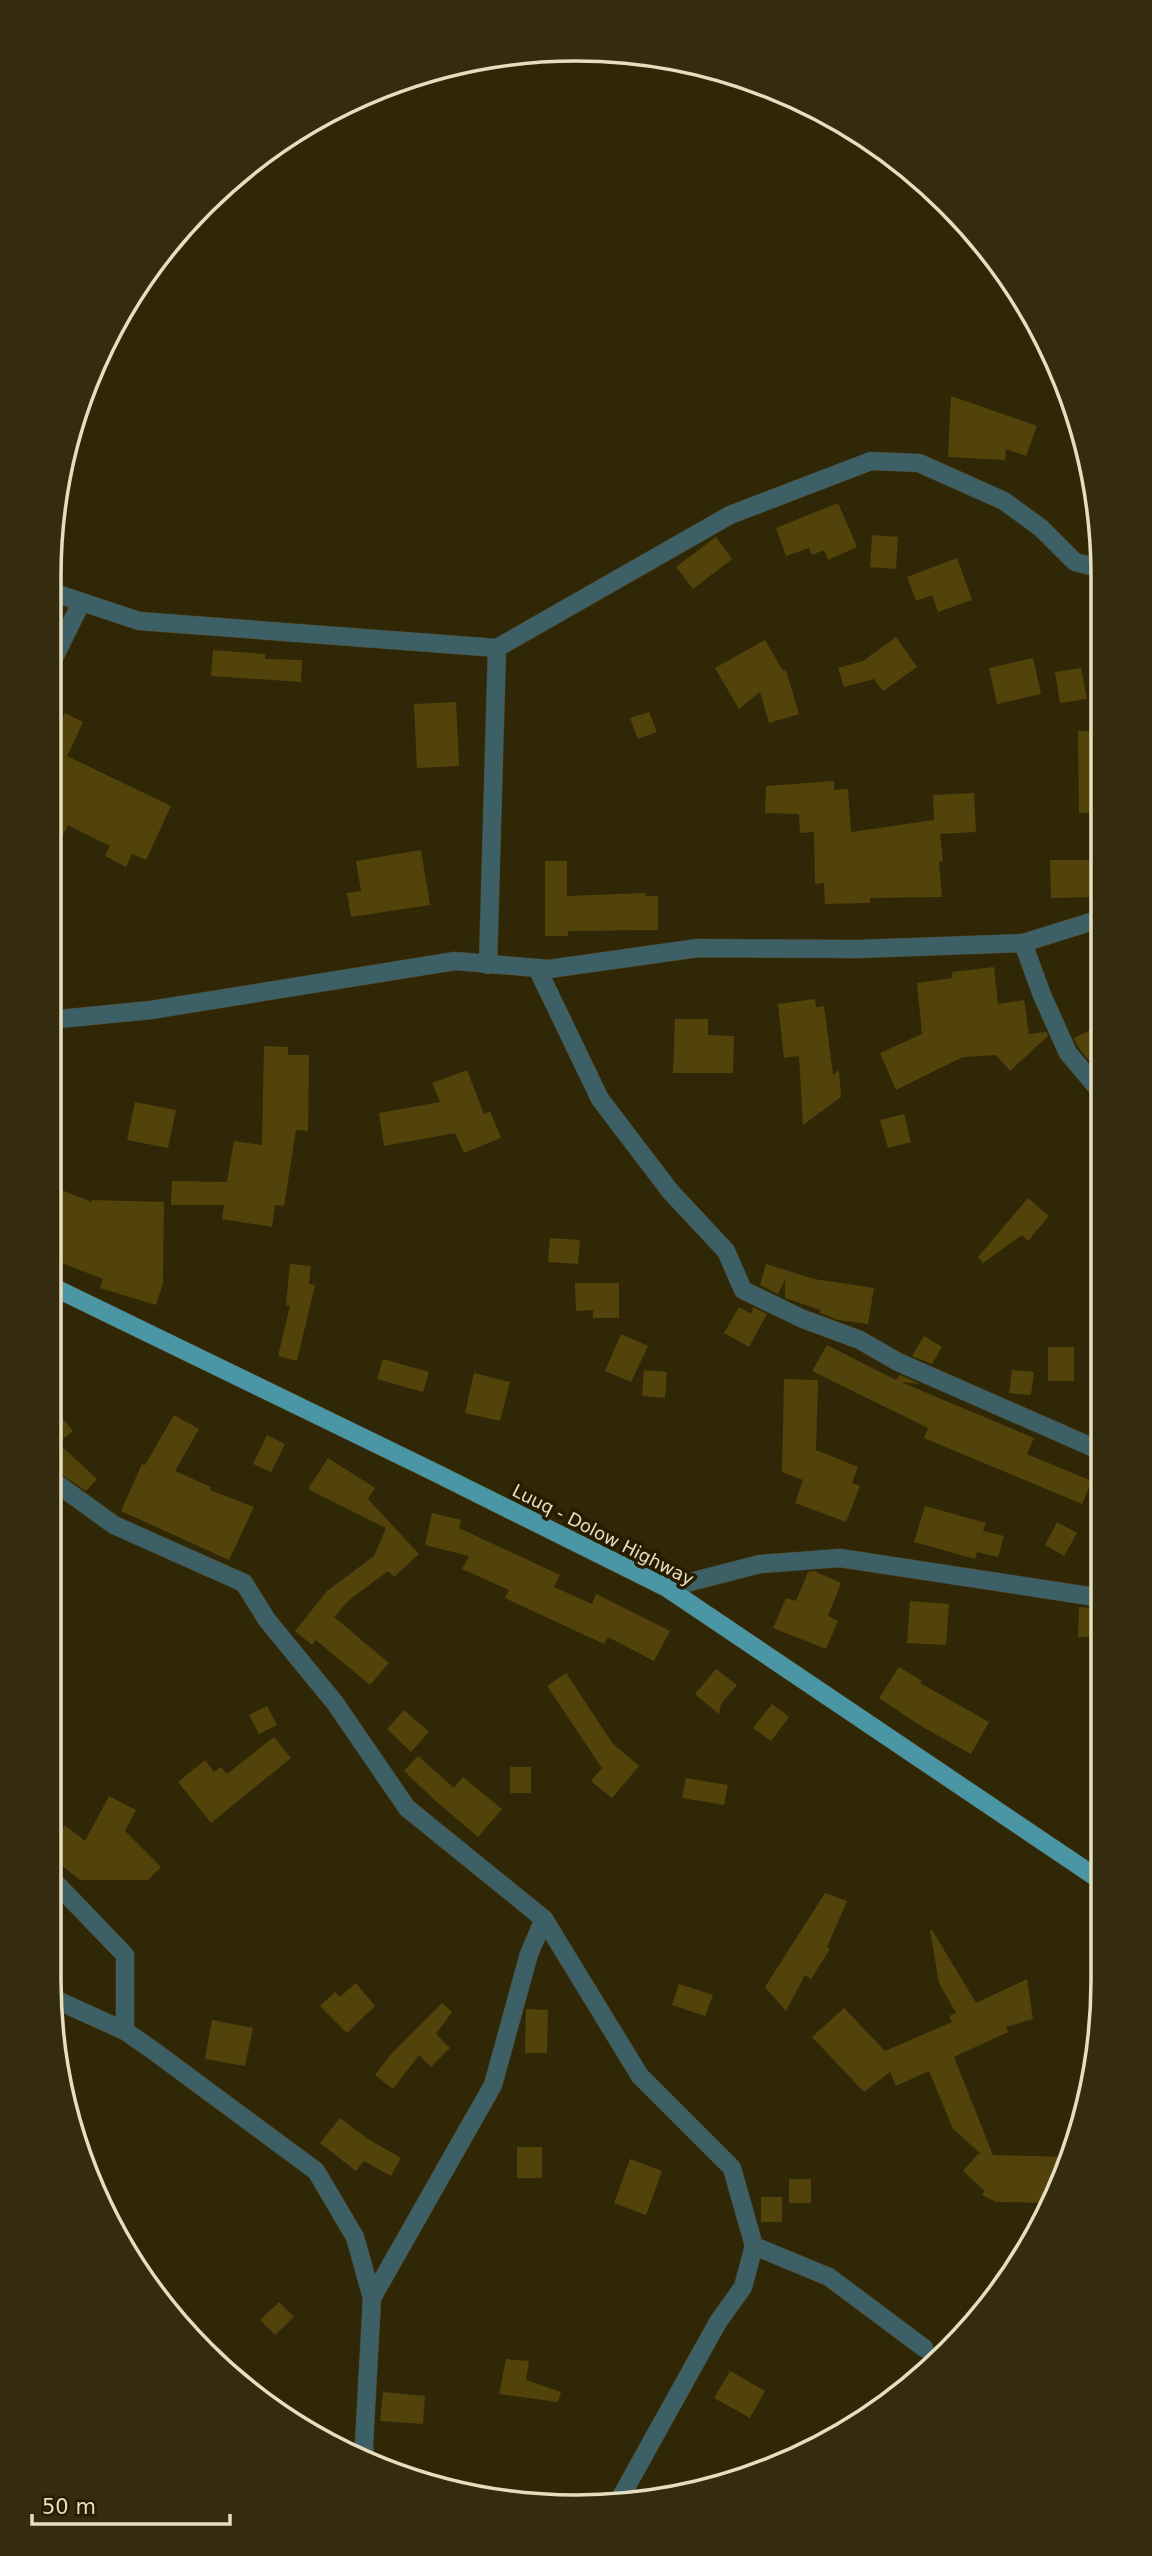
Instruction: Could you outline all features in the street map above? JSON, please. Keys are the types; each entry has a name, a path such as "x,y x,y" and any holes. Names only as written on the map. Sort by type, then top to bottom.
{"main road":[{"name":"Luuq - Dolow Highway","path":"61,1291 667,1588 1091,1874"}],"street":[{"path":"61,596 139,621 497,648 730,515 871,461 919,463 1004,501 1041,528 1076,562 1091,566"},
{"path":"61,644 81,603"},
{"path":"488,965 497,648"},
{"path":"61,1019 151,1010 455,961 549,969 698,948 858,949 1023,943 1091,922"},
{"path":"1023,943 1042,995 1068,1053 1091,1080"},
{"path":"537,968 600,1098 670,1191 726,1251 743,1290 803,1319 860,1340 898,1362 1091,1447"},
{"path":"61,1487 114,1525 244,1583 267,1620 335,1703 407,1808 544,1919 640,2076 732,2168 754,2246 743,2287 718,2322 623,2492"},
{"path":"667,1588 760,1564 840,1558 1091,1596"},
{"path":"61,1888 125,1955 125,2032"},
{"path":"372,2298 493,2085 530,1954 544,1919"},
{"path":"62,2002 125,2032 316,2171 355,2237 372,2298 364,2449"},
{"path":"754,2246 828,2277 924,2348"}],"building":[{"path":"951,396 1037,426 1026,456 1006,449 1005,460 948,457"},
{"path":"838,503 857,547 828,560 824,550 812,555 809,548 786,556 776,528"},
{"path":"872,535 898,537 896,569 870,567"},
{"path":"716,537 732,559 693,589 676,567"},
{"path":"957,558 972,600 938,612 932,595 916,601 907,577"},
{"path":"896,637 917,667 883,691 874,679 844,687 838,668 863,661"},
{"path":"765,640 783,671 786,670 799,714 769,723 760,692 739,709 715,668"},
{"path":"213,650 265,654 265,659 302,660 301,682 211,676"},
{"path":"1033,658 1041,694 997,704 989,668"},
{"path":"1081,668 1087,699 1060,703 1055,672"},
{"path":"456,702 459,766 417,768 414,704"},
{"path":"649,712 657,732 638,739 630,718"},
{"path":"65,713 83,722 67,756 171,806 146,860 132,854 126,867 105,856 110,846 68,825 61,839 61,721"},
{"path":"1078,731 1091,731 1091,813 1079,813"},
{"path":"834,781 834,790 848,789 851,832 934,820 933,795 974,793 976,832 940,834 943,861 939,862 942,897 870,898 870,903 825,904 824,883 815,884 814,832 800,833 799,814 765,813 766,786"},
{"path":"421,850 430,905 351,917 347,893 361,891 356,861"},
{"path":"1050,860 1091,860 1091,897 1051,898"},
{"path":"545,861 567,861 567,896 645,893 645,896 658,896 658,930 568,931 568,936 545,936"},
{"path":"994,967 998,1004 1024,1000 1029,1034 1046,1032 1048,1036 1010,1071 996,1055 963,1057 896,1090 880,1053 922,1034 917,983 952,978 952,972"},
{"path":"815,999 816,1007 824,1006 833,1075 839,1070 841,1097 803,1125 799,1056 784,1058 778,1004"},
{"path":"675,1019 708,1019 708,1035 734,1036 733,1073 673,1073"},
{"path":"1091,1030 1091,1063 1078,1047 1074,1038"},
{"path":"264,1046 288,1047 288,1055 309,1055 308,1131 296,1130 284,1206 275,1205 272,1227 222,1219 224,1205 171,1205 172,1181 227,1182 234,1141 262,1145"},
{"path":"467,1070 484,1114 490,1111 501,1138 464,1153 455,1133 384,1146 379,1113 440,1102 432,1083"},
{"path":"135,1102 176,1110 168,1148 127,1140"},
{"path":"904,1114 911,1142 888,1148 880,1120"},
{"path":"61,1190 92,1202 164,1202 163,1283 156,1305 100,1288 103,1279 61,1263"},
{"path":"1028,1198 1049,1216 1028,1241 1022,1235 983,1263 978,1257"},
{"path":"550,1238 580,1240 578,1264 548,1262"},
{"path":"290,1264 311,1266 309,1284 315,1285 297,1361 278,1356 290,1306 286,1305"},
{"path":"766,1264 814,1279 874,1288 868,1324 838,1320 820,1313 820,1310 785,1298 785,1280 778,1294 760,1285"},
{"path":"575,1283 619,1283 619,1318 593,1318 593,1310 576,1311"},
{"path":"739,1307 751,1314 753,1307 767,1314 749,1347 724,1333"},
{"path":"621,1334 648,1346 631,1382 605,1371"},
{"path":"924,1336 942,1347 932,1364 912,1356"},
{"path":"827,1345 896,1380 900,1375 920,1384 901,1382 1034,1438 1027,1454 1091,1481 1082,1504 924,1438 928,1428 812,1371"},
{"path":"1048,1347 1074,1347 1074,1381 1048,1381"},
{"path":"383,1359 429,1372 423,1392 377,1379"},
{"path":"644,1370 667,1372 665,1398 642,1396"},
{"path":"1012,1370 1034,1372 1031,1395 1009,1393"},
{"path":"474,1373 510,1382 500,1421 465,1413"},
{"path":"784,1379 818,1380 816,1450 858,1467 852,1483 860,1486 846,1522 795,1503 803,1480 782,1472"},
{"path":"174,1415 199,1429 175,1471 211,1487 210,1490 254,1507 229,1560 121,1511 142,1464 145,1465"},
{"path":"61,1416 73,1431 61,1441"},
{"path":"267,1435 285,1444 271,1472 253,1464"},
{"path":"61,1446 97,1479 86,1491 61,1474"},
{"path":"328,1458 375,1488 368,1499 419,1554 394,1577 388,1571 349,1600 334,1617 389,1663 370,1685 316,1640 312,1645 295,1631 327,1591 374,1556 386,1528 308,1489"},
{"path":"925,1506 986,1523 983,1531 1004,1536 998,1557 977,1552 975,1559 914,1542"},
{"path":"432,1513 461,1520 459,1528 560,1575 554,1587 592,1604 596,1594 670,1631 654,1661 608,1637 604,1644 505,1598 509,1590 462,1569 469,1556 425,1545"},
{"path":"1057,1522 1077,1533 1064,1556 1045,1545"},
{"path":"814,1571 841,1583 828,1616 838,1621 826,1649 773,1628 786,1598 796,1601 808,1572"},
{"path":"910,1601 949,1604 946,1645 907,1643"},
{"path":"1079,1607 1091,1608 1091,1637 1078,1637"},
{"path":"899,1667 922,1681 920,1683 989,1722 971,1754 924,1728 879,1698"},
{"path":"716,1669 737,1685 721,1704 719,1714 695,1694"},
{"path":"566,1673 613,1744 639,1766 612,1798 591,1781 602,1768 547,1686"},
{"path":"772,1704 789,1717 771,1741 753,1728"},
{"path":"267,1706 277,1725 259,1734 249,1715"},
{"path":"404,1710 429,1732 411,1752 387,1729"},
{"path":"274,1737 291,1758 211,1823 178,1782 205,1760 214,1772 221,1767 227,1774"},
{"path":"418,1756 454,1788 463,1777 502,1809 478,1837 404,1771"},
{"path":"510,1767 531,1767 531,1793 510,1793"},
{"path":"686,1778 728,1785 724,1805 682,1798"},
{"path":"109,1796 136,1810 125,1831 161,1867 148,1880 80,1880 61,1865 61,1830 65,1825 85,1841"},
{"path":"825,1893 847,1901 827,1947 830,1949 811,1979 805,1975 786,2011 765,1987"},
{"path":"930,1930 976,2003 1027,1979 1033,2019 1006,2027 1008,2032 954,2057 993,2155 1059,2157 1040,2203 996,2202 982,2195 985,2191 963,2171 981,2154 953,2129 929,2071 896,2086 890,2072 864,2092 812,2037 844,2008 885,2051 952,2022 949,2016 956,2013 939,1983"},
{"path":"356,1983 375,2006 347,2033 320,2006 335,1992 340,1997"},
{"path":"679,1984 713,1995 705,2016 672,2005"},
{"path":"442,2003 452,2012 436,2034 450,2048 431,2067 419,2055 393,2089 375,2075 391,2054"},
{"path":"526,2009 548,2010 547,2053 525,2053"},
{"path":"212,2020 253,2028 245,2066 205,2059"},
{"path":"340,2118 368,2139 401,2158 391,2176 364,2161 356,2171 320,2143"},
{"path":"517,2147 542,2147 542,2178 517,2178"},
{"path":"630,2159 662,2171 646,2215 614,2203"},
{"path":"789,2179 811,2179 811,2203 789,2203"},
{"path":"761,2197 782,2197 782,2222 761,2222"},
{"path":"279,2302 294,2317 275,2335 260,2320"},
{"path":"506,2359 529,2361 526,2380 561,2392 558,2402 499,2394"},
{"path":"730,2371 765,2391 750,2418 714,2398"},
{"path":"383,2392 425,2396 423,2424 380,2421"}]}
